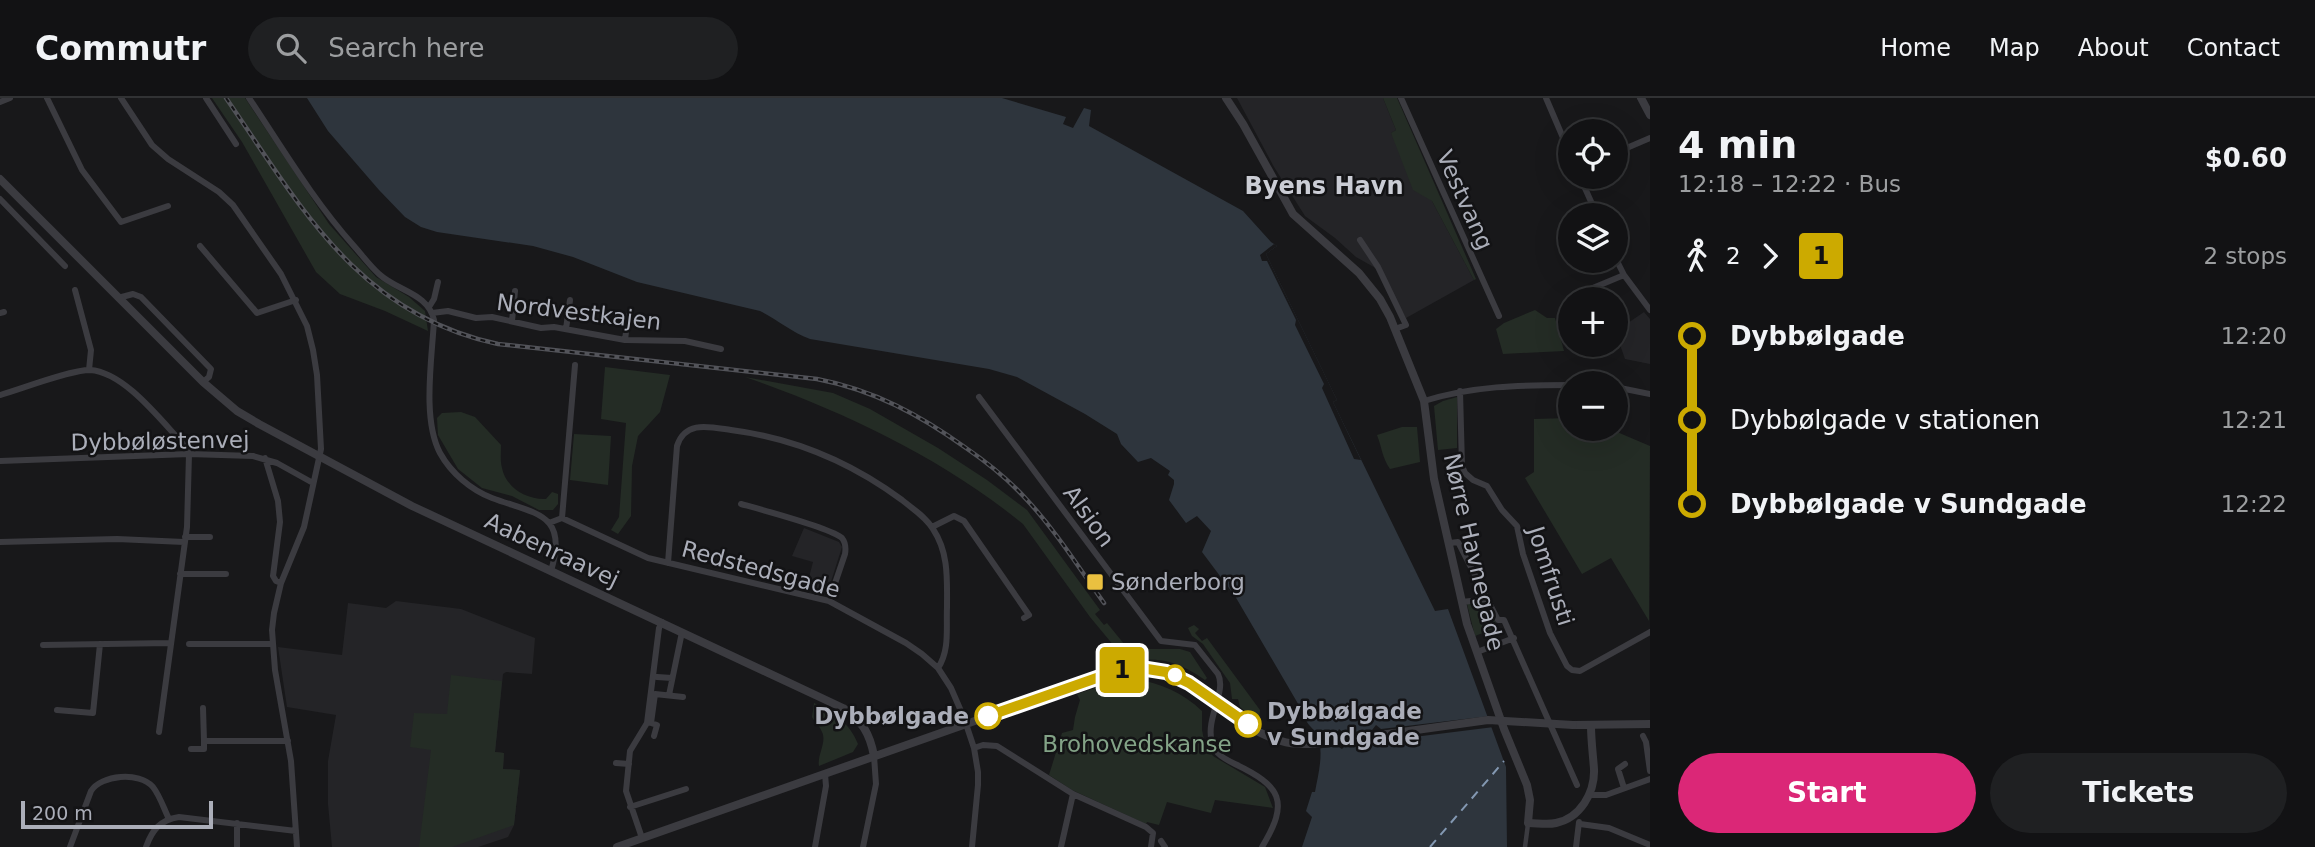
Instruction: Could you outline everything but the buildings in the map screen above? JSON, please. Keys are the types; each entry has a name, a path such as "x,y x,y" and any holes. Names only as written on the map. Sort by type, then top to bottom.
{"street":[{"path":"0,102 10,98"},
{"path":"47,98 82,170 121,222 168,206"},
{"path":"121,98 152,145 168,159 219,192 233,205 281,274 307,326 317,375 321,428 319,457 304,527 281,583 274,613 273,644 275,670 289,740 297,847"},
{"path":"205,98 236,144"},
{"path":"248,98 297,174 343,233 379,274 414,294 431,310"},
{"name":"Nørre Havnegade","path":"1226,98 1293,214 1338,253 1370,286 1386,308 1395,329 1424,401 1434,479 1462,602 1476,652 1527,785 1530,800 1528,823"},
{"name":"Vestvang","path":"1401,98 1499,316"},
{"path":"1545,98 1558,127"},
{"path":"1641,98 1650,115"},
{"path":"1628,147 1650,138"},
{"name":"Aabenraavej","path":"0,179 203,382 237,411 412,506 852,714 860,720 869,734 874,756"},
{"path":"0,199 65,266"},
{"path":"43,243 54,233"},
{"path":"1360,240 1378,267 1406,324 1395,329"},
{"path":"200,246 257,313 296,300"},
{"path":"1596,287 1624,275 1650,310"},
{"path":"438,282 431,310 434,327 429,410 432,432 440,453 453,471 471,487 491,498 527,508 549,523 555,537 557,554 551,571"},
{"path":"75,289 91,350 89,370"},
{"path":"512,321 515,291"},
{"path":"118,298 133,294 141,297 211,369 209,377 203,382"},
{"path":"566,329 570,300"},
{"name":"Nordvestkajen","path":"431,310 449,311 476,318 492,317 541,328 554,327 625,340 685,341 722,349"},
{"path":"625,340 628,316"},
{"path":"549,523 562,518 575,365"},
{"path":"0,395 78,371 104,373 126,385 186,447 187,527 159,732"},
{"path":"1424,401 1460,391 1511,385 1558,385"},
{"path":"1628,390 1650,394"},
{"name":"Jomfrusti","path":"1460,391 1462,466 1465,474 1487,486 1502,510 1517,526 1522,554 1550,633 1567,666 1580,671 1650,632"},
{"name":"Alsion","path":"979,397 1161,641 1190,643 1198,647 1220,678 1220,689 1210,729 1213,747 1225,758 1260,776 1269,784 1278,802 1276,823 1262,847"},
{"path":"668,563 677,446 683,433 696,426 745,432 814,451 853,469 889,491 919,513 932,527 940,541 947,571 946,653 938,668"},
{"name":"Dybbøløstenvej","path":"0,461 188,454 265,458 313,484"},
{"path":"265,458 278,501 280,522 274,576 276,581 281,583"},
{"path":"741,504 802,522 842,539 846,546 845,554 829,601"},
{"path":"932,527 954,516 964,521 1029,615 1024,618"},
{"name":"Redstedsgade","path":"562,518 648,558 829,601 906,643 938,668 951,688 966,724 977,762 978,785 972,847"},
{"path":"0,542 210,537"},
{"path":"1450,543 1458,542 1498,620 1504,620 1514,638 1577,785"},
{"path":"180,574 226,574"},
{"path":"1462,602 1488,599"},
{"path":"642,838 626,791 630,751 647,723 662,622"},
{"path":"668,695 682,632"},
{"path":"1476,652 1514,638"},
{"path":"43,645 170,643"},
{"path":"57,710 93,713 100,644"},
{"path":"189,644 273,644"},
{"path":"617,847 1129,669 1166,672 1189,683 1264,734 1281,741 1303,744 1488,720 1573,725 1650,724"},
{"path":"657,677 672,678"},
{"path":"654,736 657,725 651,723 655,694 683,697"},
{"path":"191,749 204,749 203,708"},
{"path":"1525,847 1528,823 1554,824 1566,820 1575,814 1590,794 1594,771 1591,725"},
{"path":"1643,736 1650,771"},
{"path":"204,741 289,740"},
{"path":"974,748 983,745 997,746 1073,794 1150,830 1153,833 1151,847"},
{"path":"863,847 876,784 874,756"},
{"path":"616,763 629,764"},
{"path":"1624,788 1618,769 1625,764"},
{"path":"815,847 826,786 824,774"},
{"path":"70,847 90,791 94,785 108,779 133,778 146,782 154,788 169,819"},
{"path":"1590,794 1606,795 1650,779"},
{"path":"631,807 686,789"},
{"path":"1061,847 1073,794"},
{"path":"1575,814 1580,824 1576,847"},
{"path":"146,847 155,828 169,819 189,817 296,831"},
{"path":"237,823 237,847"},
{"path":"1580,824 1609,828 1650,845"}],"shaded area":[{"path":"307,98 1002,98 1066,117 1063,124 1073,128 1084,108 1091,110 1089,126 1243,211 1277,246 1266,254 1337,400 1333,402 1435,611 1448,609 1506,767 1507,847 1302,847 1312,817 1306,811 1312,792 1315,792 1320,764 1320,744 1316,734 1235,596 1202,552 1211,531 1197,516 1186,523 1169,500 1174,484 1174,480 1168,475 1170,471 1151,458 1138,462 1121,444 1117,434 1085,414 1017,377 989,369 810,339 760,311 637,282 573,257 533,246 437,232 421,227 405,217 379,190 328,131"},
{"path":"1237,98 1383,98 1396,130 1391,133 1432,201 1474,280 1406,318 1379,270 1356,257 1305,216 1274,167"},
{"path":"1644,312 1650,319 1650,364 1625,359 1628,357 1628,323"},
{"path":"804,528 839,542 842,547 828,591 825,593 806,589 813,562 792,556"},
{"path":"396,601 461,609 535,638 532,674 503,674 495,752 504,753 503,769 520,770 514,825 508,837 478,847 332,847 328,761 336,715 287,707 278,647 342,655 348,603 386,608"}],"green space":[{"path":"212,98 245,98 329,224 376,277 409,297 425,311 428,331 340,294 316,272 242,142"},
{"path":"1383,98 1397,98 1476,279 1474,280 1432,201 1413,190 1391,133 1396,130"},
{"path":"1535,310 1547,318 1555,318 1558,351 1503,354 1496,329"},
{"path":"605,367 670,375 660,412 638,436 632,466 631,516 618,534 611,530 619,517 626,423 601,419"},
{"path":"745,377 833,393 870,409 987,480 1027,510 1100,610 1095,614 1104,625 1107,623 1129,650 1124,658 1090,617 1023,524 992,500 890,438 818,405"},
{"path":"1457,397 1457,448 1438,450 1434,406"},
{"path":"461,412 475,417 501,445 504,475 513,487 525,495 539,499 546,499 552,492 558,494 558,504 553,510 539,510 512,496 482,488 458,469 438,435 437,418 442,413"},
{"path":"1558,418 1558,441 1628,441 1628,437 1650,446 1649,621 1611,558 1582,574 1525,478 1534,472 1534,419"},
{"path":"1402,427 1417,427 1420,462 1390,469 1377,435"},
{"path":"574,434 611,436 608,485 570,480"},
{"path":"1486,601 1498,627 1475,636 1467,604"},
{"path":"1194,625 1199,629 1195,633 1202,641 1207,638 1260,710 1259,723 1240,707 1238,699 1232,699 1230,683 1203,644 1192,636 1188,628"},
{"path":"1135,649 1180,649 1190,652 1207,678 1205,680 1186,668 1159,660 1127,661"},
{"path":"451,675 502,681 495,752 504,753 503,769 520,770 514,825 452,847 419,847 431,750 410,747 414,713 447,714"},
{"name":"Brohovedskanse","path":"1135,679 1171,690 1202,711 1205,745 1213,756 1265,787 1273,808 1215,800 1211,813 1167,802 1159,825 1146,824 1072,790 1049,775 1062,733 1073,730 1080,700 1077,694 1116,681"},
{"path":"814,703 840,719 858,744 853,752 819,766 823,736 812,717"}],"pier":[{"path":"1274,244 1277,246 1266,254 1337,400 1333,402 1361,460 1354,459 1322,388 1324,384 1295,325 1296,320 1267,261 1262,261 1260,255"},
{"path":"1490,716 1494,727 1382,741 1380,744 1374,742 1346,745 1342,749 1337,746 1316,749 1315,737 1336,735 1339,729 1344,733 1372,730 1376,725 1381,729"}],"ferry route":[{"path":"1430,847 1504,761"}],"railway":[{"path":"226,98 280,178 338,251 370,282 407,308 449,329 498,344 817,379 858,390 896,405 931,425 1006,479 1048,524 1104,603"}],"bus line":[{"name":"1","path":"988,716 1111,673 1141,668 1177,676 1203,691 1248,724"}],"place":[{"name":"Sønderborg","path":"1095,582"},
{"name":"Dybbølgade","path":"988,716"},
{"name":"Dybbølgade v Sundgade","path":"1248,724"}],"district":[{"name":"Byens Havn","path":"1324,186"}]}
